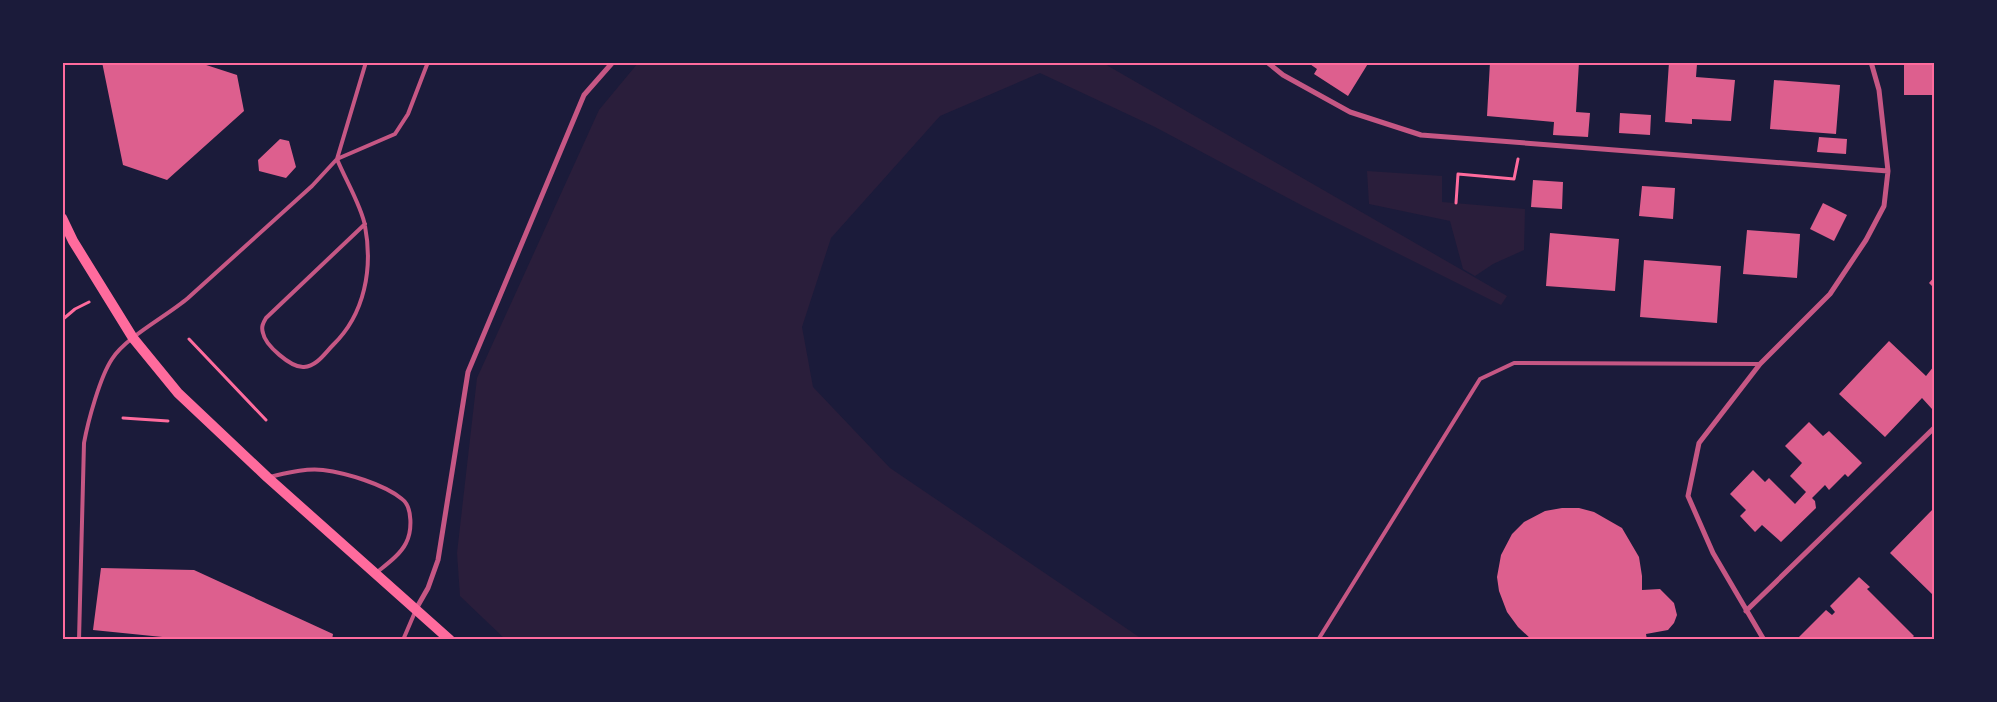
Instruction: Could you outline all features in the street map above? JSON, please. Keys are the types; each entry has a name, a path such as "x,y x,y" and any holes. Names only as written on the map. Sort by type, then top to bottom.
{"main road":[{"path":"62,218 73,241 133,338 178,393 267,477 376,572 450,640"}],"street":[{"path":"416,609 428,588 438,560 468,372 584,95 613,62"},
{"path":"1267,62 1283,75 1350,112 1421,135 1888,171"},
{"path":"1764,640 1713,553 1688,496 1699,443 1760,364 1830,294 1866,240 1884,206 1888,171 1879,90 1871,62"},
{"path":"1746,611 1934,428"}],"lane":[{"path":"79,640 84,443 88,420 112,358 133,338 188,298 312,186 336,159 366,62"},
{"path":"336,159 395,134 408,114 428,62"},
{"path":"336,159 365,224 368,276 355,317 346,332 314,365 295,367 288,363 265,339 262,325 266,318 365,224"},
{"path":"1318,640 1480,379 1514,363 1760,364"},
{"path":"267,477 292,472 321,470 366,482 404,500 410,513 410,528 407,542 391,560 376,572"},
{"path":"403,640 416,609"}],"path":[{"path":"1456,203 1458,174 1514,179"},
{"path":"62,320 75,309 105,294"},
{"path":"189,339 266,420"},
{"path":"123,418 168,421"}],"shaded area":[{"path":"638,63 1103,63 1507,296 1501,305 1303,206 1155,127 1040,73 940,116 831,238 802,327 813,387 890,468 1142,639 505,639 460,596 457,553 477,378 599,110"},
{"path":"1367,171 1442,176 1442,202 1525,209 1524,250 1493,264 1475,276 1463,269 1450,221 1369,204"}],"building":[{"path":"102,62 197,62 237,75 244,111 167,180 123,165"},
{"path":"1307,62 1369,62 1348,96 1314,74 1317,69"},
{"path":"1490,62 1579,62 1576,112 1590,113 1588,137 1553,135 1554,122 1487,116"},
{"path":"1669,62 1697,64 1696,77 1735,80 1731,121 1692,119 1692,124 1665,122"},
{"path":"1904,62 1934,62 1934,95 1904,95"},
{"path":"1774,80 1840,85 1836,134 1770,129"},
{"path":"1620,113 1651,115 1650,135 1619,133"},
{"path":"1819,137 1847,139 1846,154 1817,152"},
{"path":"280,139 289,141 296,167 286,178 259,171 258,160"},
{"path":"1533,180 1563,182 1562,209 1531,207"},
{"path":"1642,186 1675,188 1673,219 1639,216"},
{"path":"1823,203 1847,215 1834,241 1810,229"},
{"path":"1747,230 1800,234 1797,278 1743,274"},
{"path":"1550,233 1619,239 1615,291 1546,286"},
{"path":"1644,260 1721,266 1717,323 1640,317"},
{"path":"1934,277 1934,288 1929,283"},
{"path":"1889,341 1926,376 1934,366 1934,406 1932,409 1922,398 1885,437 1839,394"},
{"path":"1809,422 1823,436 1829,431 1862,463 1848,477 1845,474 1829,490 1825,485 1812,498 1815,501 1816,508 1781,542 1762,525 1755,532 1740,516 1746,510 1730,494 1753,470 1765,482 1769,478 1795,504 1806,492 1790,476 1802,463 1785,446"},
{"path":"1579,508 1594,512 1622,528 1639,557 1642,590 1660,589 1674,603 1677,615 1674,623 1668,630 1646,634 1647,640 1532,640 1518,627 1507,612 1499,591 1497,577 1501,555 1512,534 1524,522 1545,511"},
{"path":"1934,510 1934,596 1890,553"},
{"path":"101,568 194,570 333,634 332,640 192,640 93,630"},
{"path":"1859,577 1870,587 1867,589 1914,636 1910,640 1800,640 1798,638 1826,610 1832,615 1835,612 1830,606"}]}
